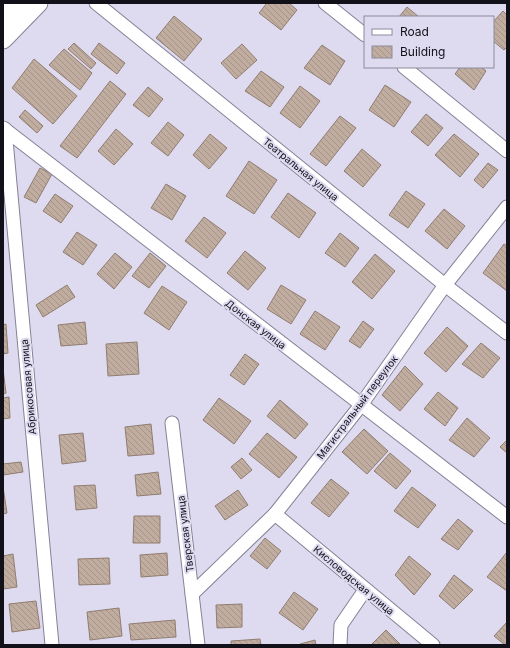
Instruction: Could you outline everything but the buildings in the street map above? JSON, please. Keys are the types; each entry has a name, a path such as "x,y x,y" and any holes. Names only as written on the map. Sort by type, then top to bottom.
{"main road":[{"path":"3,19 18,3"},
{"path":"3,39 38,3"}],"street":[{"name":"Театральная улица","path":"96,3 445,285 507,333"},
{"path":"325,3 364,34"},
{"path":"405,68 507,150"},
{"name":"Донская улица","path":"4,128 507,518"},
{"name":"Абрикосовая улица","path":"4,128 52,645"},
{"name":"Магистральный переулок","path":"192,594 275,514 361,405 445,285 507,206"},
{"name":"Тверская улица","path":"172,423 198,645"},
{"name":"Кисловодская улица","path":"275,514 433,645"},
{"path":"340,645 341,625 365,590"}]}
